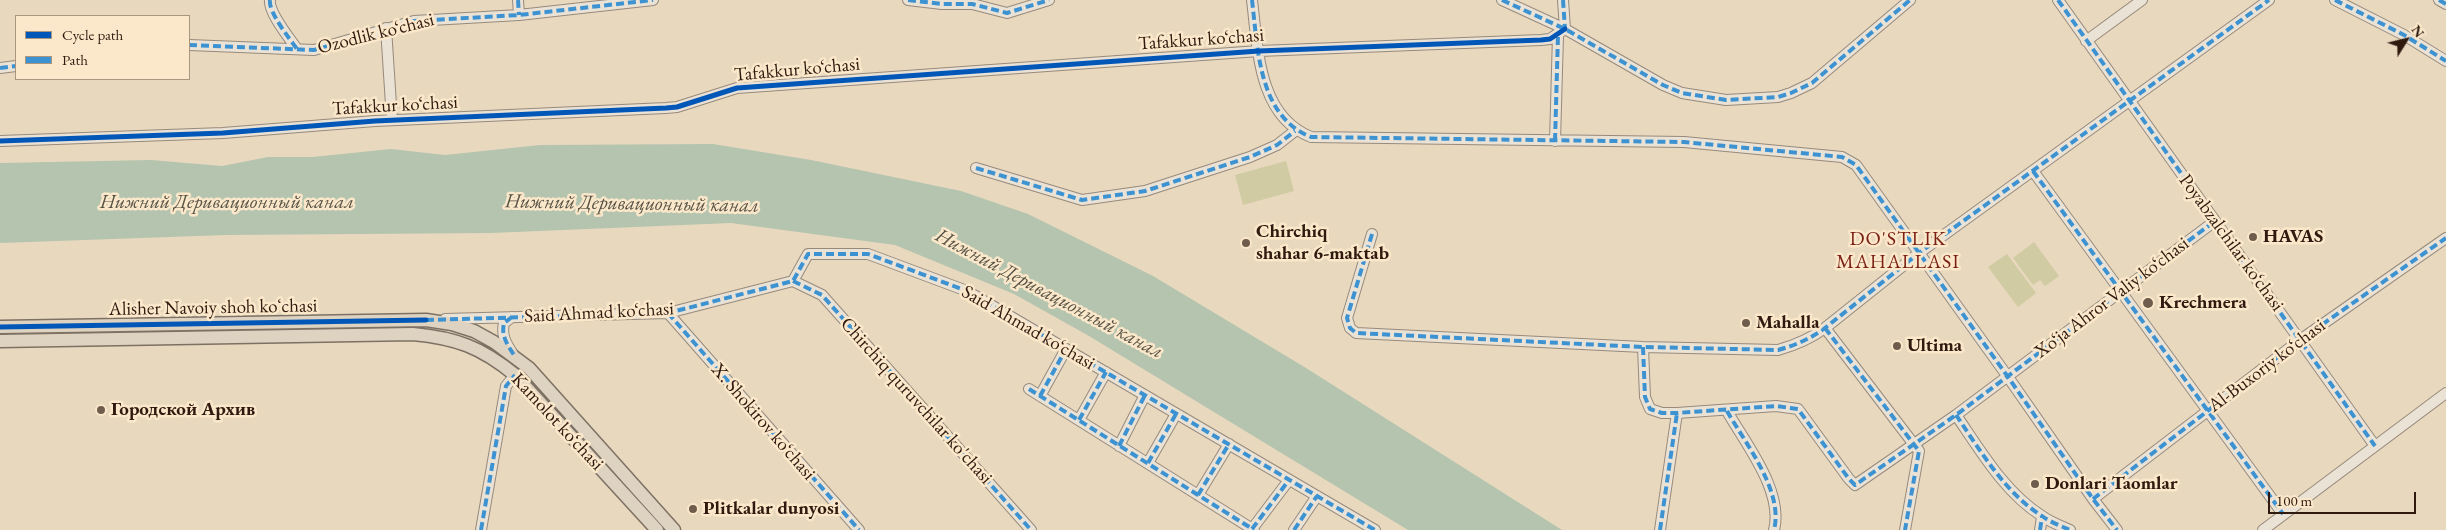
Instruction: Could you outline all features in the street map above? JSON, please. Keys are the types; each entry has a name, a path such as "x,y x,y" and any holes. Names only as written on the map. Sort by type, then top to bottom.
{"main road":[{"name":"Alisher Navoiy shoh koʻchasi","path":"0,327 426,320 452,324 474,331 514,355 534,374 674,530"},
{"path":"67,326 68,340"},
{"name":"Alisher Navoiy shoh koʻchasi","path":"0,341 413,334 441,337"},
{"name":"Kamolot ko‘chasi","path":"441,337 470,345 489,355 515,375 657,530"}],"street":[{"path":"270,0 269,4 276,18 297,49"},
{"path":"518,0 519,14"},
{"name":"Ozodlik ko‘chasi","path":"190,44 314,50 414,21 444,17 519,14 653,0"},
{"path":"908,0 942,4 988,4 1007,13 1049,0"},
{"path":"1252,0 1259,51"},
{"path":"1502,0 1663,85 1682,93 1726,100 1753,100 1791,93 1812,83 1910,0"},
{"path":"1555,141 1563,0"},
{"name":"Poyabzalchilar ko‘chasi","path":"2058,0 2375,446"},
{"path":"2086,41 2142,0"},
{"path":"1372,234 1347,318 1350,328 1356,333 1643,348 1778,350 1811,338 1919,253 2269,0"},
{"path":"2335,0 2404,35 2446,61"},
{"path":"2440,0 2446,4"},
{"path":"386,28 392,120"},
{"name":"Tafakkur ko‘chasi","path":"0,141 223,134 392,120 666,108 737,88 1259,51 1541,40 1561,32"},
{"name":"Tafakkur ko‘chasi","path":"1259,51 1273,105 1295,131"},
{"path":"0,68 15,66"},
{"path":"976,168 1082,200 1145,191 1164,185 1250,157 1277,145 1295,131 1311,137 1684,142 1842,157 1856,165 2117,530"},
{"path":"2033,171 2283,514"},
{"name":"Xo‘ja Ahror Valiy ko‘chasi","path":"1727,411 1776,406 1798,409 1855,485 1956,415 2121,290 2216,221"},
{"name":"Al-Buxoriy ko‘chasi","path":"2093,499 2300,340 2446,238"},
{"name":"Said Ahmad ko‘chasi","path":"426,320 668,313 793,281 808,254 868,254 967,290 1317,496 1362,527 1375,530"},
{"name":"Chirchiq quruvchilar ko'chasi","path":"793,281 822,295 1031,530"},
{"name":"X. Shokirov ko‘chasi","path":"668,313 859,530"},
{"path":"512,318 504,323 502,330 506,343 514,355"},
{"path":"1825,328 1918,451 1906,530"},
{"path":"1643,348 1645,397 1650,409 1662,413 1727,411 1768,483 1776,507 1774,530"},
{"path":"1040,396 1066,349"},
{"path":"1079,420 1106,372"},
{"path":"481,530 506,386 515,375"},
{"path":"1030,389 1253,530 1289,480"},
{"path":"2263,530 2446,393"},
{"path":"1119,446 1146,395"},
{"path":"1660,530 1677,413"},
{"path":"1148,463 1176,414"},
{"path":"1956,415 1988,462 2022,501 2042,517 2070,530"},
{"path":"1198,495 1229,444"},
{"path":"1294,530 1317,496"},
{"path":"2040,530 2042,517"}],"shaded area":[{"path":"1286,161 1294,191 1243,205 1235,175"},
{"path":"2034,242 2059,276 2045,286 2040,280 2033,285 2013,258"},
{"path":"2007,254 2036,293 2018,307 1988,267"}],"water":[{"name":"Нижний Деривационный канал","path":"713,144 811,160 961,191 1028,214 1153,276 1306,368 1562,530 1408,530 1089,336 1014,294 895,245 731,223 491,233 226,235 0,243 0,163 151,160 222,166 268,157 313,157 391,149 445,155 540,145"}],"marked path":[{"path":"270,0 272,11 297,49"},
{"path":"518,0 519,15"},
{"path":"190,45 314,50 414,21 519,15 653,0"},
{"path":"908,0 942,4 972,4 1007,13 1049,0"},
{"path":"1252,0 1259,59 1271,97 1280,114 1293,127 1311,137 1684,142 1842,157 1856,165 2117,530"},
{"path":"1502,0 1565,29 1663,85 1682,93 1726,100 1778,97 1812,83 1910,0"},
{"path":"1563,0 1565,29"},
{"path":"2058,0 2375,446"},
{"path":"1372,234 1347,318 1350,328 1356,333 1643,347 1778,350 1803,341 1825,328 1919,253 2269,0"},
{"path":"2335,0 2404,35 2446,61"},
{"path":"2439,0 2446,4"},
{"path":"1555,141 1558,35"},
{"path":"0,68 15,66"},
{"path":"976,168 1082,200 1145,191 1250,157 1277,145 1295,131"},
{"path":"2033,171 2283,514"},
{"path":"1643,347 1645,397 1650,409 1662,413 1776,406 1798,409 1855,485 1956,415 2215,221"},
{"path":"2093,499 2300,340 2446,238"},
{"path":"426,320 668,313 793,281 808,254 868,254 967,291 1375,530"},
{"path":"793,281 822,295 1031,530"},
{"path":"668,313 859,530"},
{"path":"512,317 504,323 503,332 514,355"},
{"path":"1825,328 1919,451 1905,530"},
{"path":"1040,396 1066,349"},
{"path":"1079,420 1106,372"},
{"path":"481,530 506,386 515,375"},
{"path":"1029,389 1254,530"},
{"path":"1119,446 1145,395"},
{"path":"1727,411 1761,468 1768,484 1776,515 1774,530"},
{"path":"1660,530 1677,413"},
{"path":"1148,463 1176,414"},
{"path":"1956,415 1994,470 2016,495 2045,518 2070,530"},
{"path":"1198,495 1229,444"},
{"path":"1252,529 1289,480"},
{"path":"1294,530 1317,496"},
{"path":"2040,530 2042,517"}],"cycle path":[{"path":"0,141 223,133 375,121 666,108 677,107 737,88 1259,51 1541,40 1550,39 1565,29"},
{"path":"0,327 426,320"}],"place":[{"name":"HAVAS","path":"2253,237"},
{"name":"Chirchiq shahar 6-maktab","path":"1246,243"},
{"name":"Krechmera","path":"2148,303"},
{"name":"Mahalla","path":"1746,323"},
{"name":"Ultima","path":"1897,346"},
{"name":"Городской Архив","path":"101,410"},
{"name":"Donlari Taomlar","path":"2035,484"},
{"name":"Plitkalar dunyosi","path":"693,509"}],"district":[{"name":"DO'STLIK MAHALLASI","path":"1898,252"}]}
